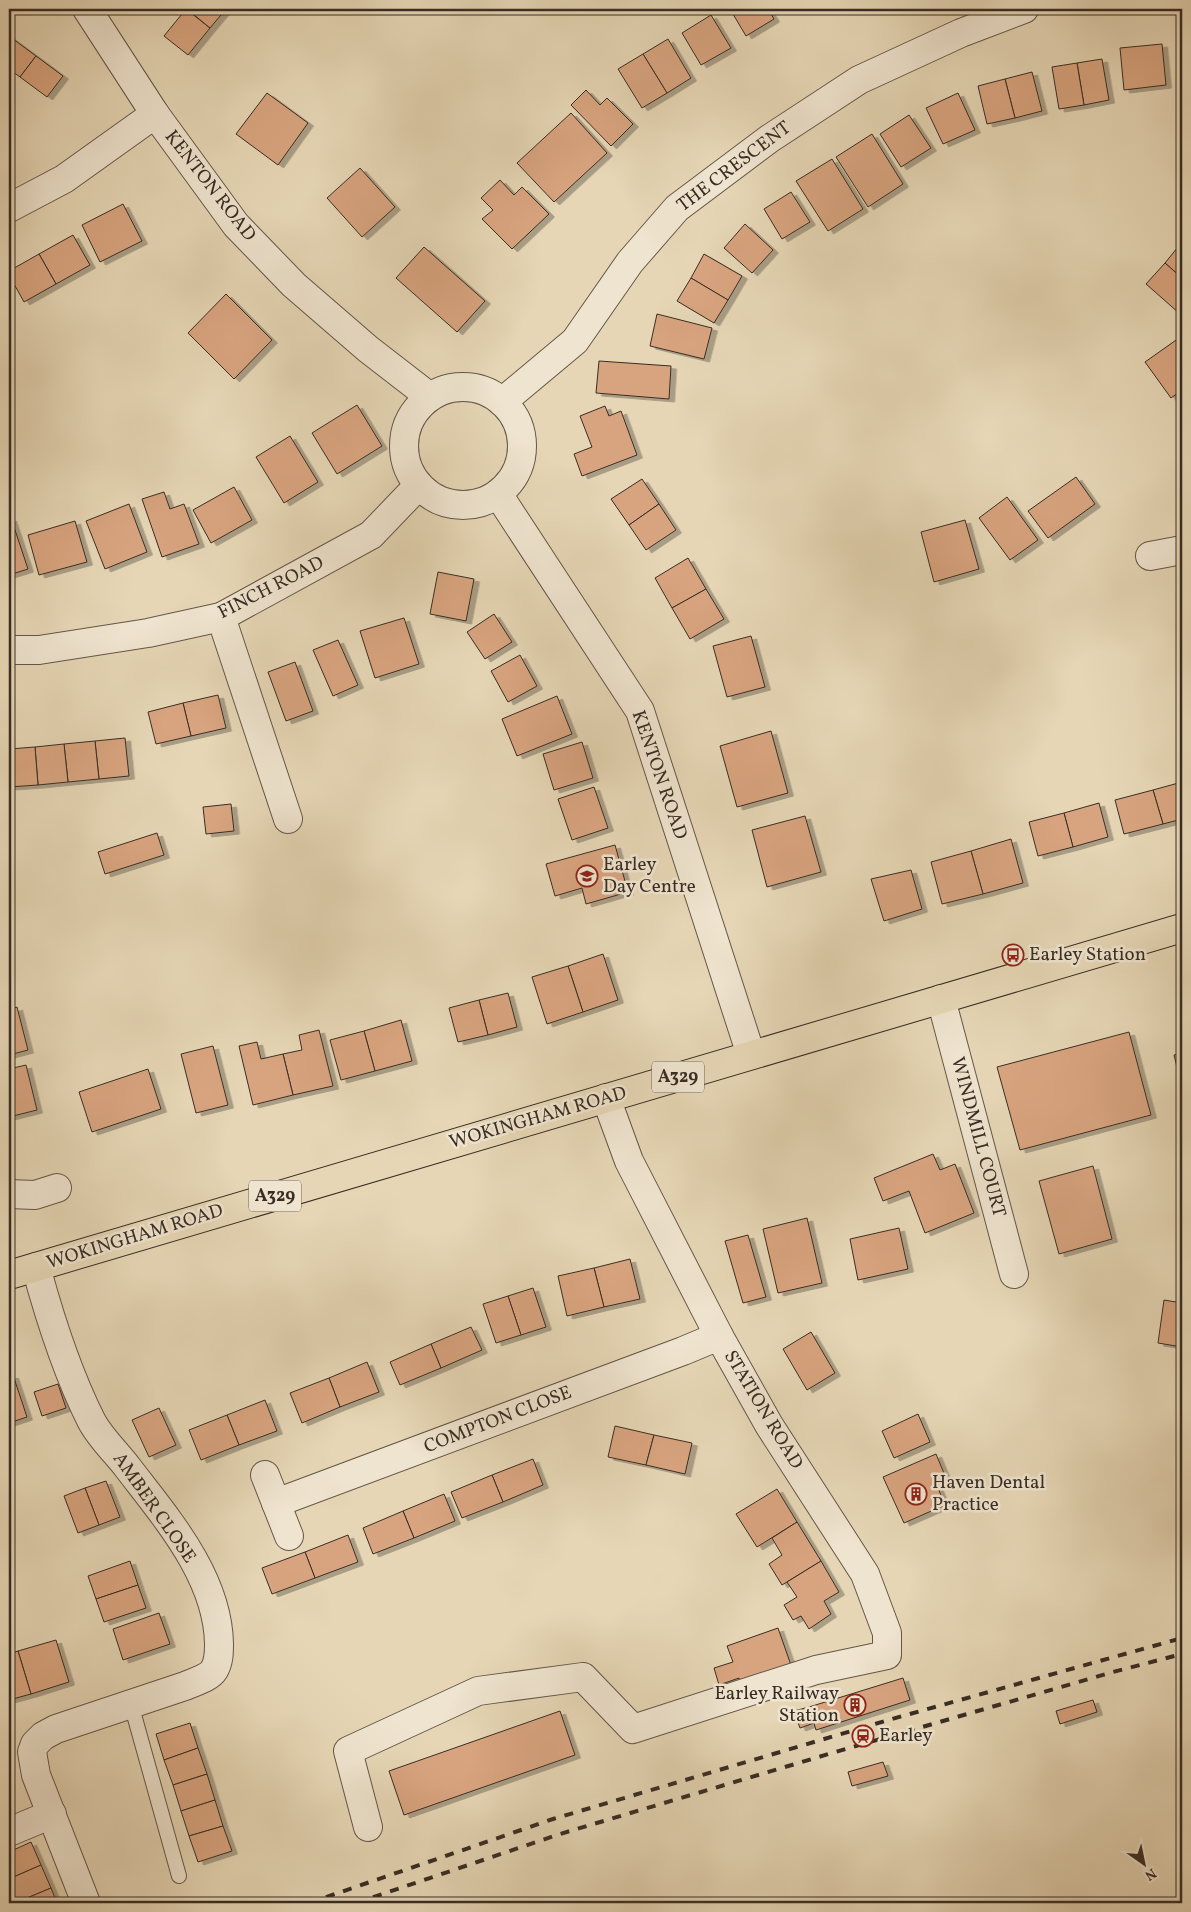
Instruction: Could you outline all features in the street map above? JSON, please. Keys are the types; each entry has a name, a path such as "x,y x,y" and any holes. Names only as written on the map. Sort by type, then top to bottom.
{"main road":[{"name":"WOKINGHAM ROAD","path":"9,1275 1182,928"}],"street":[{"name":"THE CRESCENT","path":"502,402 575,341 630,262 677,208 730,168 769,139 859,80 961,33 1024,9"},
{"name":"KENTON ROAD","path":"90,10 155,114 236,225 294,285 368,349 430,397"},
{"path":"9,208 64,180 155,114"},
{"path":"467,387 486,392 502,402 514,415 520,432 522,449 519,466 510,482 498,494 482,502 465,506 448,504 432,497 418,486 408,469 404,449 405,436 406,429 416,411 430,397 448,389 467,387"},
{"name":"FINCH ROAD","path":"9,650 38,650 139,634 221,617 371,535 418,486"},
{"name":"KENTON ROAD","path":"498,494 640,711 751,1056"},
{"path":"1150,556 1182,550"},
{"path":"221,617 288,819"},
{"name":"WINDMILL COURT","path":"941,999 1014,1274"},
{"name":"STATION ROAD","path":"368,1827 348,1751 478,1690 583,1676 633,1729 816,1670 887,1655 887,1633 865,1574 769,1425 719,1336 629,1161 606,1098"},
{"path":"9,1194 36,1195 57,1188"},
{"name":"AMBER CLOSE","path":"36,1267 66,1363 92,1423 180,1538 203,1579 219,1624 219,1650 214,1671 185,1686 56,1729 43,1736 35,1744 32,1752 36,1775 86,1903"},
{"name":"COMPTON CLOSE","path":"276,1503 719,1336"},
{"path":"265,1475 289,1536"},
{"path":"9,1832 52,1814"}],"lane":[{"path":"131,1704 179,1876"}],"building":[{"path":"186,9 210,28 188,55 164,36"},
{"path":"187,9 226,9 210,28"},
{"path":"730,9 768,9 774,19 746,36"},
{"path":"711,15 731,48 701,65 682,33"},
{"path":"9,36 36,56 20,77 9,69"},
{"path":"668,39 691,78 667,93 643,54"},
{"path":"1162,44 1166,85 1124,90 1120,48"},
{"path":"643,54 667,93 642,108 618,69"},
{"path":"36,56 63,76 47,97 20,77"},
{"path":"1102,59 1109,100 1084,105 1077,63"},
{"path":"1077,63 1084,105 1059,109 1052,67"},
{"path":"1032,72 1042,111 1015,118 1005,79"},
{"path":"1005,79 1015,118 987,124 978,86"},
{"path":"586,90 600,105 607,98 633,124 611,146 571,105"},
{"path":"267,93 308,123 278,165 236,134"},
{"path":"958,93 975,130 943,144 926,108"},
{"path":"571,113 607,153 554,202 517,163"},
{"path":"909,115 931,148 901,167 880,134"},
{"path":"872,134 903,184 868,207 836,157"},
{"path":"832,159 863,209 828,231 796,181"},
{"path":"360,168 395,207 362,237 327,198"},
{"path":"500,180 514,195 522,187 549,214 512,249 482,219 493,210 481,198"},
{"path":"791,192 810,222 782,239 764,209"},
{"path":"123,204 142,241 100,262 82,225"},
{"path":"745,224 773,250 752,273 724,248"},
{"path":"73,235 90,265 56,284 39,254"},
{"path":"1182,242 1182,278 1165,263"},
{"path":"424,247 485,301 457,332 396,278"},
{"path":"39,254 56,284 24,302 9,275 9,271"},
{"path":"704,254 742,276 728,300 691,278"},
{"path":"1165,263 1182,278 1182,309 1179,313 1146,284"},
{"path":"691,278 728,300 714,323 677,301"},
{"path":"226,294 272,340 234,379 188,333"},
{"path":"657,314 712,328 704,359 650,346"},
{"path":"1179,338 1182,343 1182,390 1171,398 1145,362"},
{"path":"599,361 671,366 669,399 596,393"},
{"path":"357,405 382,446 337,474 312,433"},
{"path":"605,406 609,416 621,411 637,455 582,476 574,454 592,447 580,416"},
{"path":"290,436 318,482 284,503 256,457"},
{"path":"1076,477 1095,504 1048,538 1028,511"},
{"path":"642,479 659,504 629,525 611,499"},
{"path":"234,487 252,520 211,543 193,510"},
{"path":"164,492 170,509 184,504 199,544 162,557 142,499"},
{"path":"1007,497 1038,540 1010,560 979,518"},
{"path":"129,504 147,552 105,569 86,521"},
{"path":"659,504 676,530 646,550 629,525"},
{"path":"11,518 28,569 9,575 9,519"},
{"path":"965,520 979,569 934,582 921,532"},
{"path":"75,521 87,562 39,575 28,535"},
{"path":"688,558 706,589 672,608 655,578"},
{"path":"438,572 474,579 466,621 430,614"},
{"path":"706,589 724,619 690,639 672,608"},
{"path":"494,614 512,642 485,659 467,632"},
{"path":"404,618 419,664 375,678 360,631"},
{"path":"751,636 765,687 727,697 713,646"},
{"path":"338,640 358,685 333,696 313,650"},
{"path":"520,655 537,686 508,702 491,671"},
{"path":"295,662 313,711 286,721 268,672"},
{"path":"218,695 226,728 191,736 183,703"},
{"path":"557,696 572,734 517,756 502,719"},
{"path":"183,703 191,736 156,744 148,712"},
{"path":"771,731 788,793 737,807 720,746"},
{"path":"125,738 129,776 99,779 95,741"},
{"path":"95,741 99,779 68,782 64,744"},
{"path":"582,742 593,778 554,790 543,754"},
{"path":"64,744 68,782 38,785 35,747"},
{"path":"35,747 38,785 9,787 9,749"},
{"path":"1182,782 1182,819 1163,824 1153,790"},
{"path":"594,787 608,828 572,840 558,799"},
{"path":"1153,790 1163,824 1124,834 1115,800"},
{"path":"1099,803 1108,837 1073,847 1064,813"},
{"path":"231,804 234,831 206,834 203,807"},
{"path":"1064,813 1073,847 1038,856 1029,822"},
{"path":"805,816 821,872 767,887 752,830"},
{"path":"157,833 164,855 105,874 98,852"},
{"path":"1011,839 1023,883 983,894 971,851"},
{"name":"Earley Day Centre","path":"615,845 628,892 586,904 582,888 555,896 546,864"},
{"path":"971,851 983,894 942,904 931,862"},
{"path":"911,870 922,909 884,921 871,879"},
{"path":"603,954 618,1000 583,1012 568,966"},
{"path":"568,966 583,1012 547,1024 532,977"},
{"path":"508,993 517,1027 488,1035 479,1000"},
{"path":"479,1000 488,1035 458,1042 449,1008"},
{"path":"17,1007 28,1050 9,1055 9,1010"},
{"path":"401,1020 412,1061 375,1071 364,1031"},
{"path":"319,1030 333,1086 293,1095 283,1054 302,1050 299,1035"},
{"path":"364,1031 375,1071 341,1080 330,1040"},
{"path":"1129,1032 1151,1115 1020,1150 997,1067"},
{"path":"257,1042 261,1059 283,1054 293,1095 253,1105 239,1046"},
{"path":"213,1046 228,1105 196,1113 181,1054"},
{"path":"1182,1053 1182,1083 1181,1084 1174,1055"},
{"path":"26,1065 37,1110 9,1117 9,1069"},
{"path":"148,1069 161,1109 92,1132 79,1092"},
{"path":"933,1154 940,1170 955,1164 974,1213 925,1233 909,1191 883,1201 874,1178"},
{"path":"1093,1166 1112,1239 1059,1254 1039,1181"},
{"path":"807,1218 822,1283 778,1293 763,1229"},
{"path":"899,1228 908,1269 858,1280 850,1239"},
{"path":"748,1235 766,1297 743,1303 725,1241"},
{"path":"630,1259 640,1299 604,1307 594,1268"},
{"path":"594,1268 604,1307 567,1316 558,1276"},
{"path":"533,1288 546,1327 521,1335 508,1296"},
{"path":"508,1296 521,1335 496,1343 483,1304"},
{"path":"1164,1300 1182,1303 1182,1347 1158,1343"},
{"path":"471,1327 482,1350 441,1368 431,1344"},
{"path":"811,1332 835,1373 807,1390 783,1349"},
{"path":"431,1344 441,1368 400,1385 390,1362"},
{"path":"367,1362 379,1392 340,1407 329,1378"},
{"path":"13,1375 27,1417 9,1423 9,1376"},
{"path":"329,1378 340,1407 302,1423 290,1393"},
{"path":"58,1384 66,1408 42,1416 34,1392"},
{"path":"265,1400 277,1431 239,1445 227,1415"},
{"path":"159,1408 176,1445 149,1457 132,1420"},
{"path":"918,1414 930,1442 894,1458 882,1431"},
{"path":"227,1415 239,1445 201,1460 189,1430"},
{"path":"615,1426 654,1435 646,1465 608,1457"},
{"path":"654,1435 692,1443 685,1474 646,1465"},
{"name":"Haven Dental Practice","path":"936,1454 946,1478 936,1483 945,1505 904,1523 883,1477"},
{"path":"533,1459 543,1485 503,1502 492,1475"},
{"path":"492,1475 503,1502 462,1518 451,1492"},
{"path":"106,1481 120,1517 99,1525 85,1488"},
{"path":"85,1488 99,1525 78,1533 64,1496"},
{"path":"777,1489 797,1522 757,1547 736,1514"},
{"path":"444,1494 455,1521 414,1538 403,1511"},
{"path":"403,1511 414,1538 373,1554 363,1528"},
{"path":"797,1522 821,1561 782,1585 769,1564 782,1555 772,1538"},
{"path":"348,1535 358,1562 315,1578 305,1552"},
{"path":"305,1552 315,1578 272,1594 262,1568"},
{"path":"130,1561 138,1585 96,1599 88,1576"},
{"path":"821,1561 839,1592 824,1601 831,1614 809,1629 801,1616 793,1620 784,1605 797,1597 787,1582"},
{"path":"138,1585 146,1608 104,1622 96,1599"},
{"path":"159,1613 170,1644 123,1660 113,1629"},
{"path":"778,1628 792,1668 741,1686 739,1678 719,1685 714,1668 733,1662 727,1646"},
{"path":"56,1640 69,1682 31,1694 18,1651"},
{"path":"18,1651 31,1694 9,1700 9,1654"},
{"name":"Earley Railway Station","path":"903,1678 910,1700 816,1730 809,1707"},
{"path":"1093,1700 1097,1712 1060,1724 1056,1711"},
{"path":"809,1707 814,1723 800,1728 794,1711"},
{"path":"560,1711 575,1755 404,1815 389,1771"},
{"path":"190,1723 198,1748 164,1760 156,1734"},
{"path":"198,1748 207,1774 173,1785 164,1760"},
{"path":"883,1762 888,1776 852,1786 848,1772"},
{"path":"207,1774 215,1800 181,1811 173,1785"},
{"path":"215,1800 223,1826 189,1836 181,1811"},
{"path":"223,1826 232,1851 198,1862 189,1836"},
{"path":"31,1842 41,1865 9,1879 9,1852"},
{"path":"41,1865 51,1888 11,1903 9,1899 9,1879"},
{"path":"51,1888 57,1903 15,1903"}],"railway":[{"path":"309,1903 553,1819 892,1719 1182,1638"},
{"path":"356,1903 560,1834 832,1753 1182,1654"}],"place":[{"name":"Earley Day Centre","path":"587,876"},
{"name":"Earley Station","path":"1013,955"},
{"name":"Haven Dental Practice","path":"916,1494"},
{"name":"Earley Railway Station","path":"855,1705"},
{"name":"Earley","path":"863,1736"}]}
